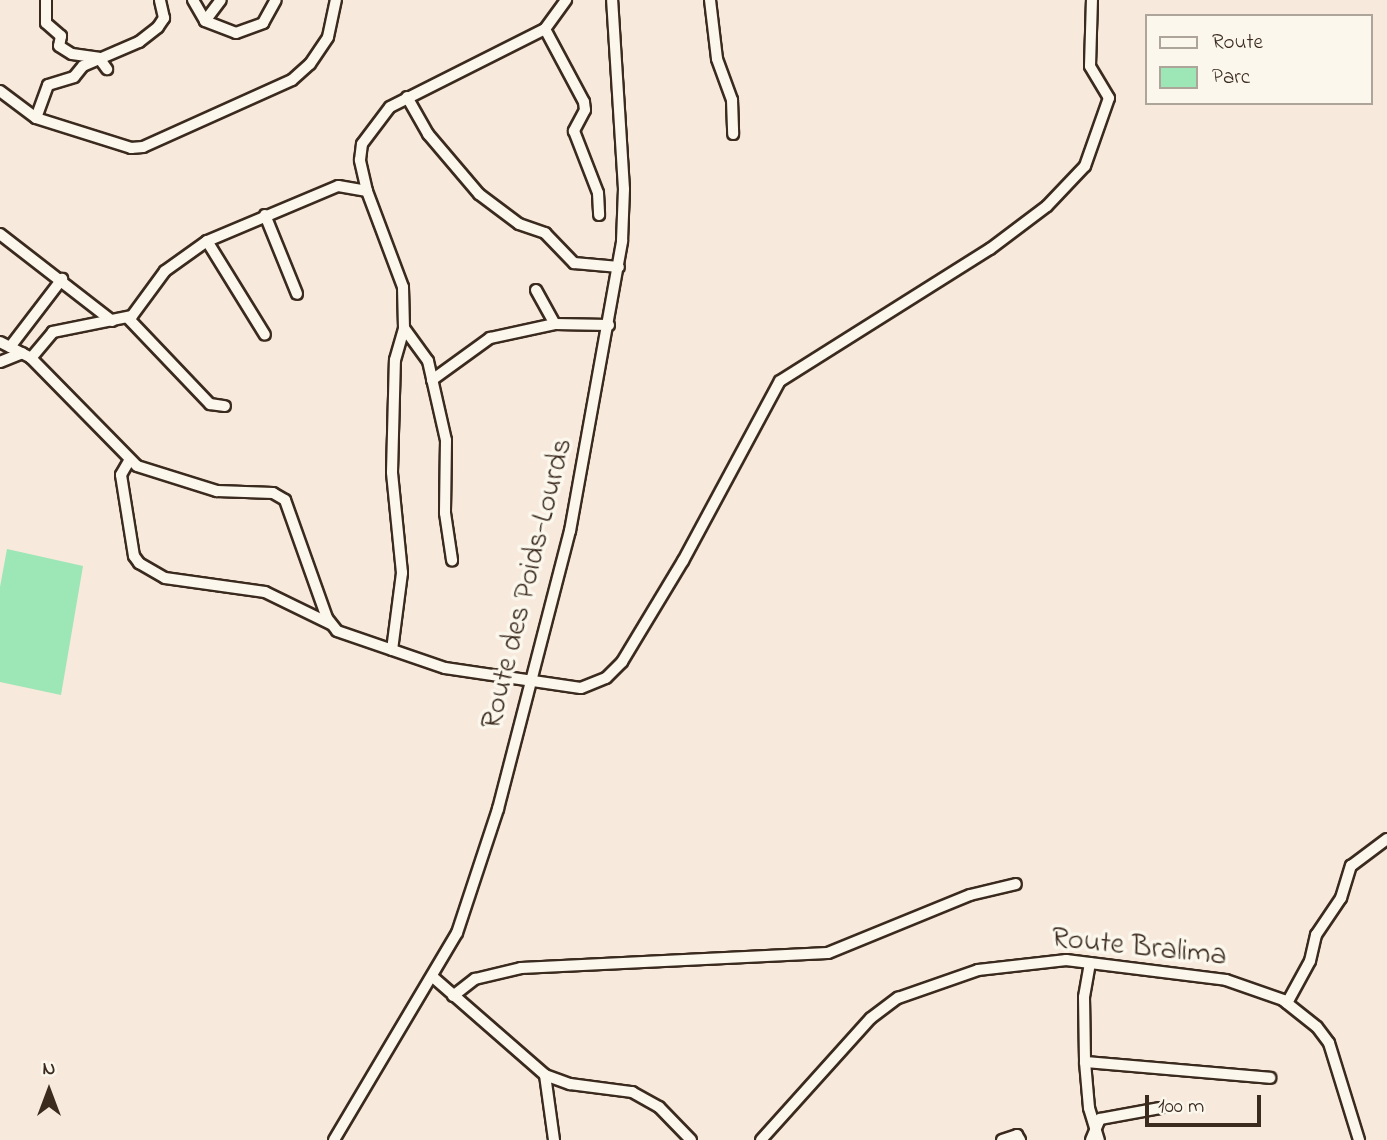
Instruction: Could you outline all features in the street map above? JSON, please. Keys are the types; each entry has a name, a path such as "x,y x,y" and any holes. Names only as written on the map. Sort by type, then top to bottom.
{"street":[{"path":"46,0 46,23 61,36 59,46 72,54 99,58 107,69"},
{"path":"36,118 48,85 74,77 99,58 139,42 158,27 164,18 160,0"},
{"path":"193,0 205,21 224,31 242,32 263,23 276,0"},
{"path":"205,21 221,0"},
{"path":"0,91 36,118 131,148 200,124 301,73 328,37 336,0"},
{"path":"392,650 402,565 392,491 394,383 404,328 402,277 367,191 360,160 362,144 381,114 407,97 545,29 566,0"},
{"name":"Route des Poids-Lourds","path":"334,1140 434,978 474,888 580,488 619,268 624,188 612,0"},
{"path":"710,0 717,59 734,107 733,134"},
{"path":"62,279 5,345 27,356 129,461 217,491 273,493 285,500 331,624 337,631 461,671 581,688 615,670 665,594 741,448 786,375 990,249 1040,212 1085,166 1109,99 1090,66 1092,0"},
{"path":"545,29 584,102 585,110 574,131 598,193 599,215"},
{"path":"407,97 428,134 479,194 519,224 545,233 574,263 619,268"},
{"path":"0,362 27,356 53,332 128,317 164,271 207,241 338,186 367,191"},
{"path":"265,215 297,294"},
{"path":"0,234 62,279 112,321"},
{"path":"207,241 265,335"},
{"path":"536,290 555,324"},
{"path":"128,317 210,404 225,406"},
{"path":"432,380 490,338 555,324 609,325"},
{"path":"404,328 424,351 446,440 446,513 452,560"},
{"path":"129,461 121,475 134,556 139,564 165,578 265,592 331,624"},
{"path":"1287,1003 1310,961 1316,934 1341,898 1351,866 1387,839"},
{"path":"453,996 475,979 521,968 828,953 970,895 1016,884"},
{"name":"Route Bralima","path":"761,1140 871,1018 898,998 978,970 1024,963 1090,963 1226,980 1265,991 1287,1003 1317,1027 1329,1043 1359,1140"},
{"path":"1090,963 1084,997 1085,1062 1088,1108 1096,1122 1099,1140"},
{"path":"434,978 545,1075 570,1084 632,1092 659,1107 691,1140"},
{"path":"1085,1062 1270,1077"},
{"path":"545,1075 554,1140"},
{"path":"1096,1122 1160,1108"},
{"path":"1091,1140 1096,1122"},
{"path":"1002,1140 1017,1135 1020,1140"}],"green space":[{"path":"7,549 83,566 61,695 0,682 0,587"}]}
